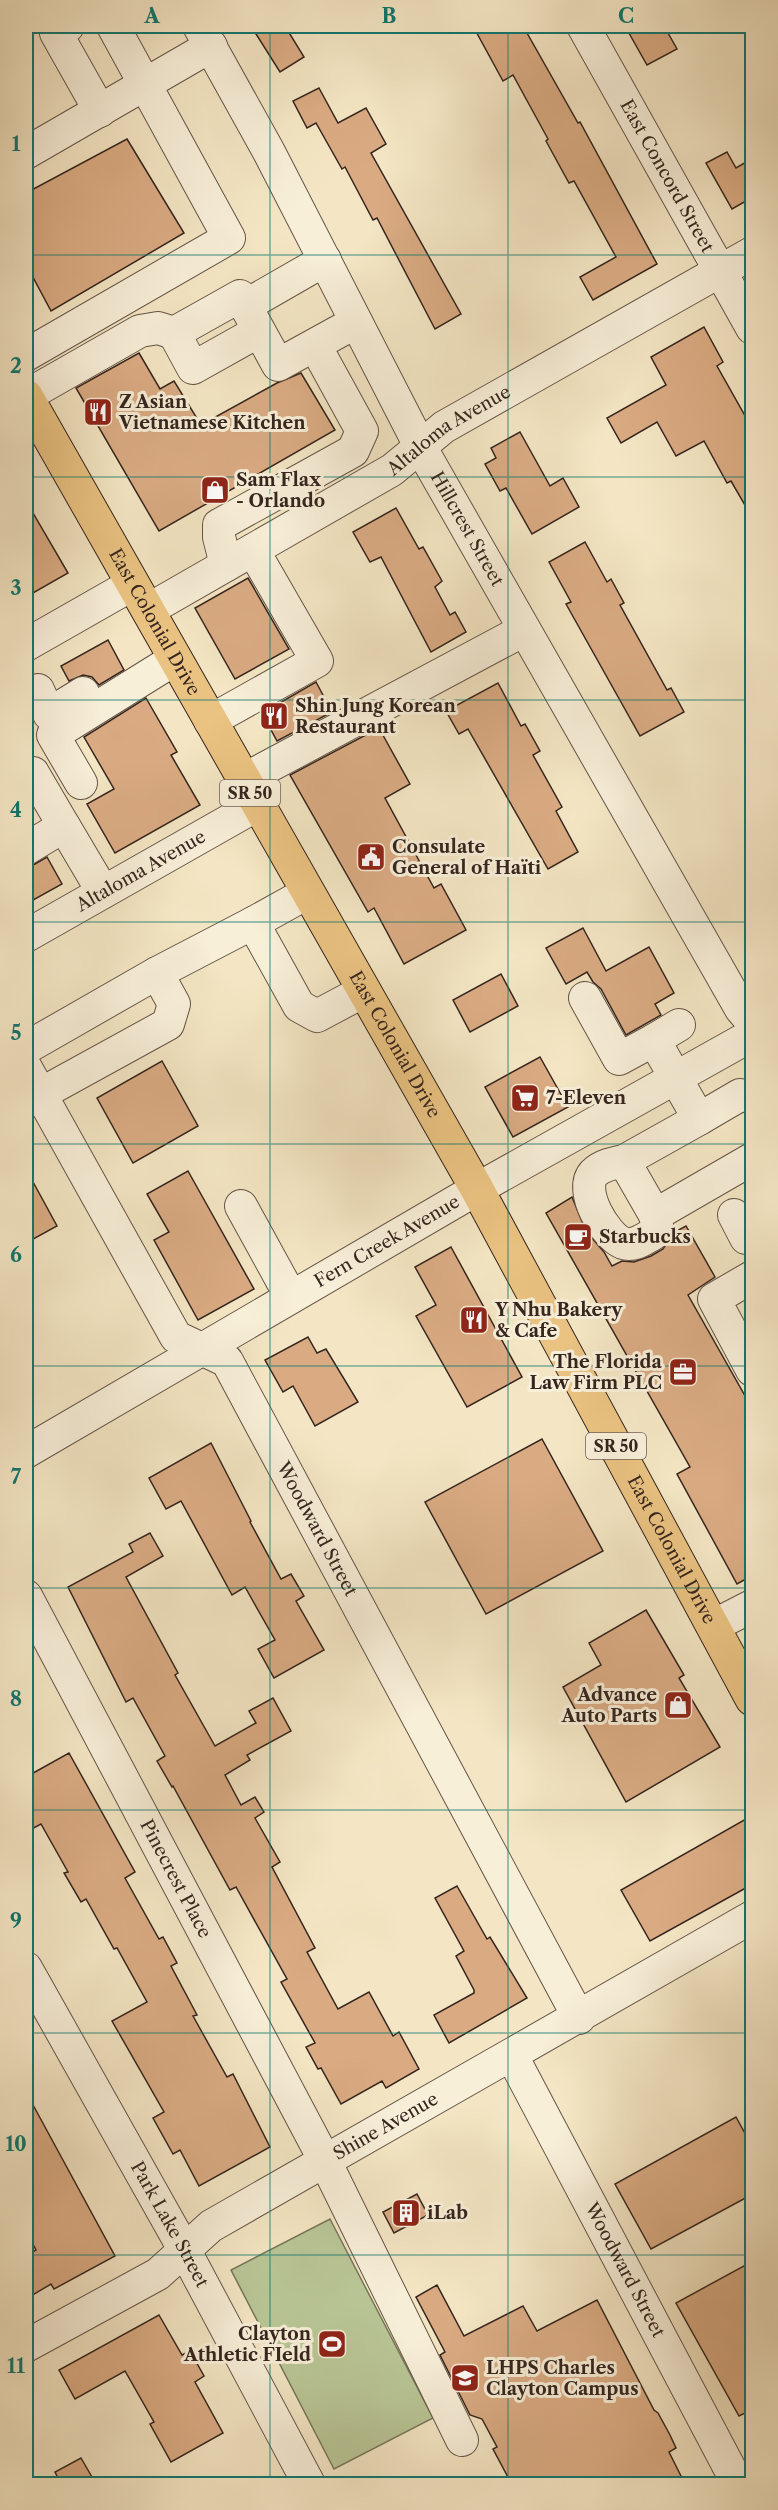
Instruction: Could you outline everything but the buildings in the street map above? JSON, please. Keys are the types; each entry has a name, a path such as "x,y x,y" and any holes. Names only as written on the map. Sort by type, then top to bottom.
{"highway":[{"name":"East Colonial Drive","path":"26,396 477,1190 753,1699"}],"street":[{"path":"68,26 56,33 100,111"},
{"path":"26,355 229,237 113,26"},
{"name":"East Concord Street","path":"583,26 753,328"},
{"path":"26,153 144,85 205,36"},
{"name":"Hillcrest Street","path":"205,36 269,152 421,448 741,1009 753,1022"},
{"name":"Altaloma Avenue","path":"26,645 140,597 226,566 392,470 444,427 753,253"},
{"path":"26,396 140,331 158,328 174,333 193,368 325,260"},
{"path":"252,319 278,365 356,322"},
{"path":"226,566 219,537 219,525 353,451 362,431 323,360"},
{"path":"353,451 376,480"},
{"path":"210,721 316,661 253,550"},
{"name":"Altaloma Avenue","path":"26,936 103,892 250,793 524,630"},
{"path":"38,690 50,714 170,650"},
{"path":"81,783 53,735 170,650"},
{"path":"26,778 33,773 103,892"},
{"path":"26,849 64,826"},
{"path":"26,1048 157,973 307,893"},
{"path":"253,923 299,1006 317,1016 364,992"},
{"path":"30,1088 104,1061 168,1024 174,1005 157,973"},
{"path":"585,998 619,1059 666,1032 676,1078 699,1119"},
{"name":"Fern Creek Avenue","path":"26,1452 477,1190 753,1035"},
{"name":"Woodward Street","path":"30,1088 176,1337 226,1361 579,2018"},
{"path":"624,1161 655,1215 657,1224 653,1234 637,1243 625,1244 612,1236 603,1225 592,1203 588,1185 594,1173 608,1164 624,1161 740,1095 753,1097"},
{"path":"655,1215 753,1159"},
{"path":"241,1206 291,1297"},
{"path":"748,1350 714,1299 753,1277"},
{"name":"Pinecrest Place","path":"26,1596 326,2161 462,2440"},
{"path":"713,1626 753,1606"},
{"name":"Shine Avenue","path":"26,2346 158,2274 211,2226 753,1917"},
{"name":"Park Lake Street","path":"26,1968 185,2251 309,2484"},
{"name":"Woodward Street","path":"512,2056 738,2484"}],"green space":[{"name":"Clayton Athletic FIeld","path":"330,2219 433,2418 334,2469 231,2270"}],"place":[{"name":"Z Asian Vietnamese Kitchen","path":"98,412"},
{"name":"Sam Flax - Orlando","path":"215,490"},
{"name":"Shin Jung Korean Restaurant","path":"274,716"},
{"name":"Consulate General of Haïti","path":"371,857"},
{"name":"7-Eleven","path":"525,1098"},
{"name":"Starbucks","path":"578,1237"},
{"name":"Y Nhu Bakery & Cafe","path":"474,1320"},
{"name":"The Florida Law Firm PLC","path":"683,1372"},
{"name":"Advance Auto Parts","path":"678,1705"},
{"name":"iLab","path":"406,2213"},
{"name":"Clayton Athletic FIeld","path":"332,2344"},
{"name":"LHPS Charles Clayton Campus","path":"465,2378"}]}
